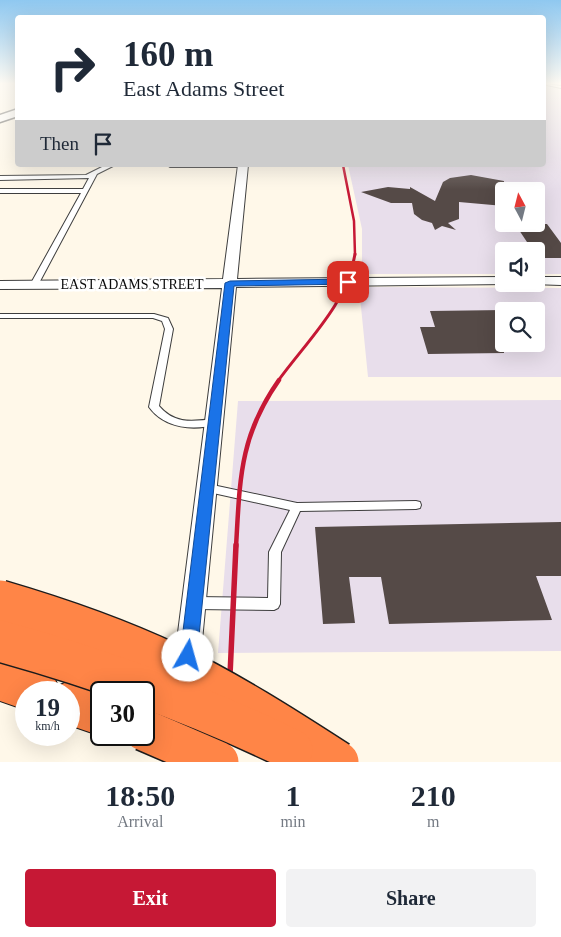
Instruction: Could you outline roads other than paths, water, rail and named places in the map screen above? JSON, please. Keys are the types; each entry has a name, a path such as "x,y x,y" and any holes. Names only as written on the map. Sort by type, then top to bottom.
{"highway":[{"path":"0,602 77,626 170,663 255,709 338,762"},
{"path":"0,641 78,664 175,698 227,719 316,762"},
{"path":"0,680 15,685"},
{"path":"155,735 218,762"}],"street":[{"path":"176,762 244,167"},
{"name":"EAST ADAMS STREET","path":"0,285 495,281"},
{"path":"545,281 561,281"}],"lane":[{"path":"34,285 94,174 101,167"},
{"path":"0,178 77,178 94,174"},
{"path":"0,192 86,191"},
{"path":"0,316 154,316 165,320 169,329 154,407 161,417 171,422 183,424 215,422"},
{"path":"208,488 298,507 416,505"},
{"path":"194,603 274,604 276,552 298,507"}],"railway":[{"path":"343,167 354,221 355,254"},
{"path":"278,381 313,337 335,305 351,272 355,254"},
{"path":"236,547 241,480 249,440 256,421 279,380"},
{"path":"226,762 236,545"}]}
